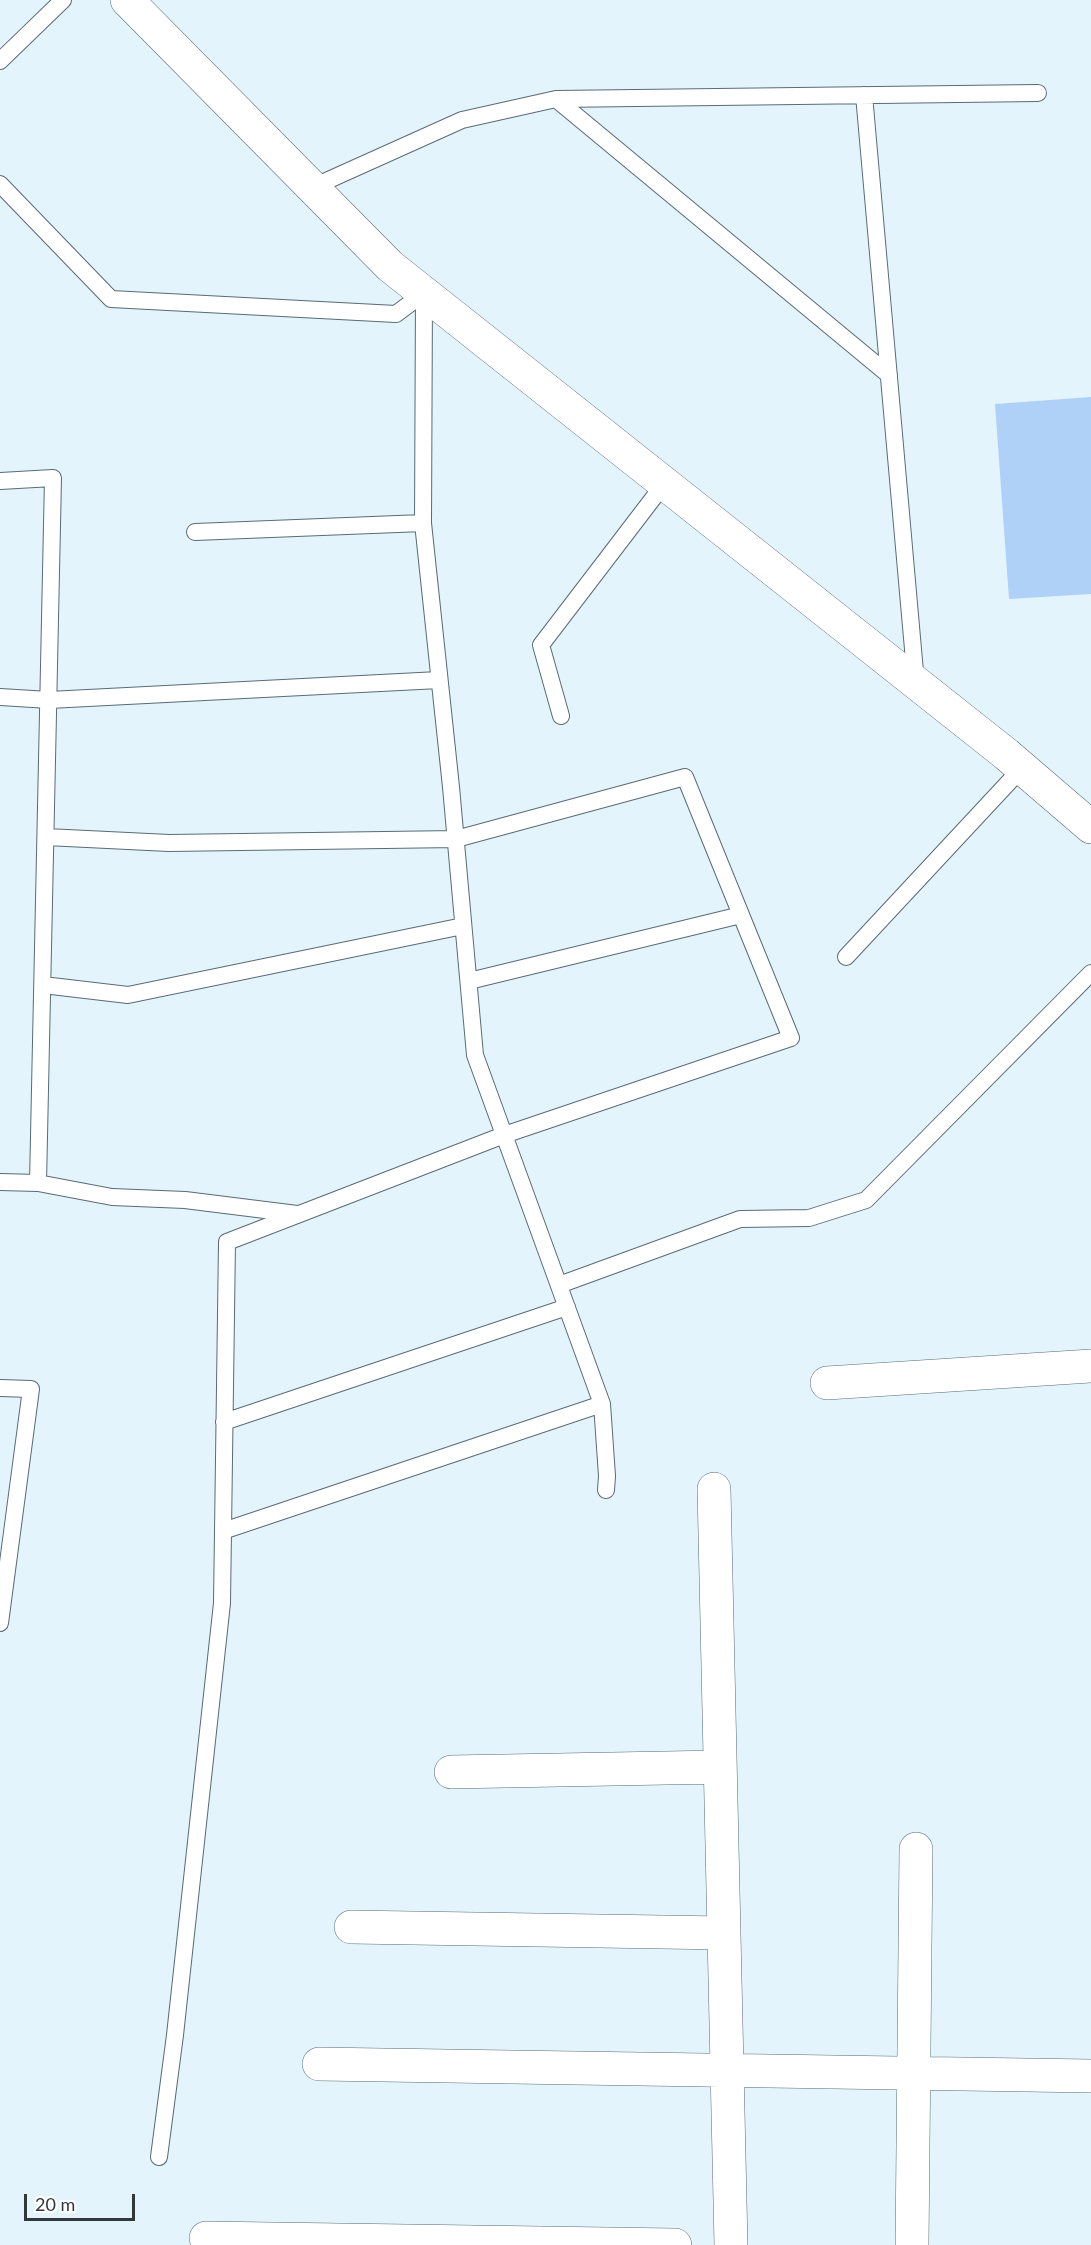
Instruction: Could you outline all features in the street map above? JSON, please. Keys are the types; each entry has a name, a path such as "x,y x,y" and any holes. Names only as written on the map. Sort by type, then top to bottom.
{"street":[{"path":"127,0 390,266 916,683 1091,827"},
{"path":"827,1383 1091,1366"},
{"path":"714,1489 731,2245"},
{"path":"451,1772 720,1767"},
{"path":"912,2245 916,1849"},
{"path":"351,1927 724,1933"},
{"path":"319,2064 1091,2076"},
{"path":"206,2238 675,2245"}],"lane":[{"path":"0,61 63,0"},
{"path":"313,187 462,120 556,99 1038,93"},
{"path":"864,95 916,683"},
{"path":"556,99 889,375"},
{"path":"0,184 111,299 396,314 424,293"},
{"path":"424,293 423,523 456,839 475,1055 602,1404 606,1490"},
{"path":"0,481 53,477 38,1183"},
{"path":"561,716 541,645 664,483"},
{"path":"195,532 423,523"},
{"path":"0,697 49,700 439,680"},
{"path":"846,957 1022,768"},
{"path":"46,837 169,843 456,839 685,777 791,1038 504,1135 227,1242 222,1603 175,2035 159,2157"},
{"path":"469,981 741,915"},
{"path":"42,985 128,995 464,926"},
{"path":"559,1285 740,1219 810,1218 866,1200 1091,973"},
{"path":"0,1182 38,1183 112,1197 185,1200 300,1214"},
{"path":"225,1422 567,1308"},
{"path":"0,1388 31,1389 3,1579 0,1623"},
{"path":"223,1531 602,1404"}],"building":[{"path":"1091,397 1091,594 1009,599 995,404"}]}
